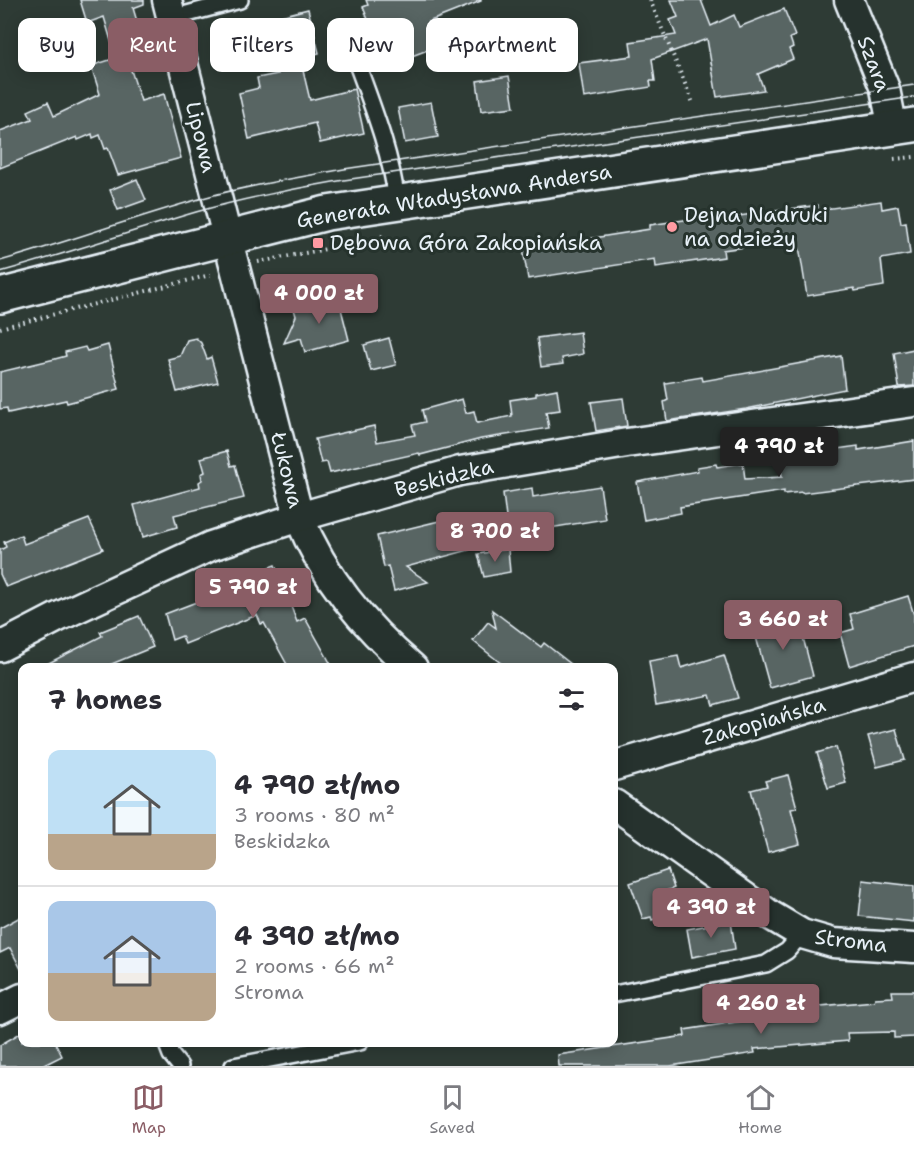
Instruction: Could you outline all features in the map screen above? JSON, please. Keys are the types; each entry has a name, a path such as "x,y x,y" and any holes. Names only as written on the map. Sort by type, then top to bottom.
{"main road":[{"name":"Generała Władysława Andersa","path":"0,296 232,253 327,213 908,130"}],"street":[{"name":"Szara","path":"849,0 885,90 908,130"},
{"name":"Lipowa","path":"169,9 232,253"},
{"name":"Łukowa","path":"232,253 299,517 308,539 329,577 363,621 408,663"},
{"name":"Beskidzka","path":"0,647 58,617 211,546 299,517 460,471 627,443 914,402"},
{"name":"Zakopiańska","path":"618,765 914,677"},
{"name":"Stroma","path":"618,807 770,915 802,934 832,943 914,948"},
{"path":"0,1009 18,1000"}],"lane":[{"path":"169,9 240,0"},
{"path":"359,72 387,152 397,202"},
{"path":"618,993 766,964 787,951 802,934"},
{"path":"168,1047 180,1066"},
{"path":"233,1066 334,1047"}],"path":[{"path":"650,0 693,103"},
{"path":"0,328 232,253 280,258 368,241 382,236"}],"building":[{"path":"80,0 144,0 144,4 133,8 136,18 108,18 108,31 104,17 96,20 85,18"},
{"path":"366,0 481,0 438,18 426,18 426,51 414,55 414,18 367,18 363,7 368,5"},
{"path":"671,0 701,0 711,26 734,15 739,27 784,9 795,36 790,38 793,47 789,49 793,59 758,74 764,90 717,97 707,39 652,59 655,81 650,81 651,87 584,98 579,63 632,56 630,42 676,35 670,20 678,17"},
{"path":"308,9 310,18 273,18"},
{"path":"315,37 319,53 315,54"},
{"path":"108,61 108,72 132,72 141,101 164,94 181,158 118,175 108,148 105,149 100,135 93,138 92,134 78,140 77,137 0,168 0,131 32,119 28,111 48,102 54,116 100,94 93,72 96,72 96,64"},
{"path":"278,72 303,72 310,100 354,89 364,133 320,143 315,123 249,139 239,93 259,88 257,78 278,74"},
{"path":"509,76 514,107 481,111 477,81"},
{"path":"431,102 438,137 405,143 398,108"},
{"path":"137,179 146,200 118,210 110,190"},
{"path":"881,201 882,209 898,206 901,223 906,222 910,254 881,259 884,286 855,291 854,288 807,296 798,240 723,250 724,257 656,267 655,259 528,279 523,249 650,229 650,225 718,215 718,219 818,205 818,210"},
{"path":"338,297 349,340 305,352 301,338 284,343 296,316 294,309"},
{"path":"580,332 583,354 562,358 563,364 541,367 537,338"},
{"path":"196,338 201,343 207,359 211,357 218,382 177,392 168,359 180,356 187,340"},
{"path":"389,338 396,365 371,371 364,345"},
{"path":"108,345 119,389 67,403 66,400 8,413 7,408 0,409 0,372 66,356 65,352 85,347 87,351"},
{"path":"914,349 914,386 899,387 894,353"},
{"path":"841,356 845,389 746,409 667,421 664,402 668,400 665,383 702,377 703,381"},
{"path":"557,389 560,410 546,412 549,428 481,439 420,455 419,453 330,473 327,462 321,463 315,439 374,426 377,442 415,435 412,425 425,422 422,410 462,399 466,413 474,411 477,423 512,416 510,400 536,396 536,393"},
{"path":"623,398 627,426 596,431 591,402"},
{"path":"914,441 914,479 802,493 784,494 784,491 680,507 681,513 644,520 637,482 698,471 697,467 743,463 745,479 782,477 779,457 858,446 858,450"},
{"path":"227,451 231,466 235,465 244,498 174,515 177,527 143,537 134,505 200,487 201,474 205,472 201,458"},
{"path":"600,486 605,519 537,530 538,535 533,536 534,546 510,550 503,493 532,488 533,497"},
{"path":"460,516 469,550 406,567 428,582 394,591 388,566 384,567 377,536"},
{"path":"89,519 103,549 6,587 0,574 0,550 6,547 4,542 21,535 24,544"},
{"path":"508,549 510,572 484,577 478,554"},
{"path":"275,565 297,622 305,618 330,663 286,663 264,623 261,624 257,615 185,644 182,636 172,640 165,614 246,583 243,577"},
{"path":"908,596 914,615 914,646 849,666 840,633 854,629 850,614"},
{"path":"492,610 541,647 544,643 570,663 501,663 473,641 488,622 496,628"},
{"path":"797,614 813,676 770,688 753,626"},
{"path":"139,616 153,647 114,663 49,663 102,636 100,632"},
{"path":"724,655 738,698 713,705 710,695 656,705 649,661 678,656 681,668"},
{"path":"896,729 905,760 877,767 868,736"},
{"path":"836,747 846,783 828,788 817,753"},
{"path":"788,775 797,808 791,809 800,844 768,852 751,790 767,786 765,781"},
{"path":"668,870 674,888 666,891 673,913 652,920 651,917 643,919 630,883"},
{"path":"863,880 914,886 914,922 859,916"},
{"path":"18,918 18,963 10,948 0,953 0,928"},
{"path":"731,921 735,949 692,957 687,929"},
{"path":"892,991 914,991 914,1037 894,1038 894,1032 847,1033 848,1041 754,1049 755,1053 670,1066 559,1066 558,1055 685,1036 684,1030 810,1011 810,1007 893,997"},
{"path":"18,1034 18,1047 58,1047 62,1056 42,1066 0,1066 0,1045"}],"tram line":[{"path":"0,261 187,202 279,181 344,169 914,85"},
{"path":"0,272 196,212 307,187 914,97"}],"place":[{"name":"Dejna Nadruki na odzieży","path":"672,227"},
{"name":"Dębowa Góra Zakopiańska","path":"318,243"}]}
